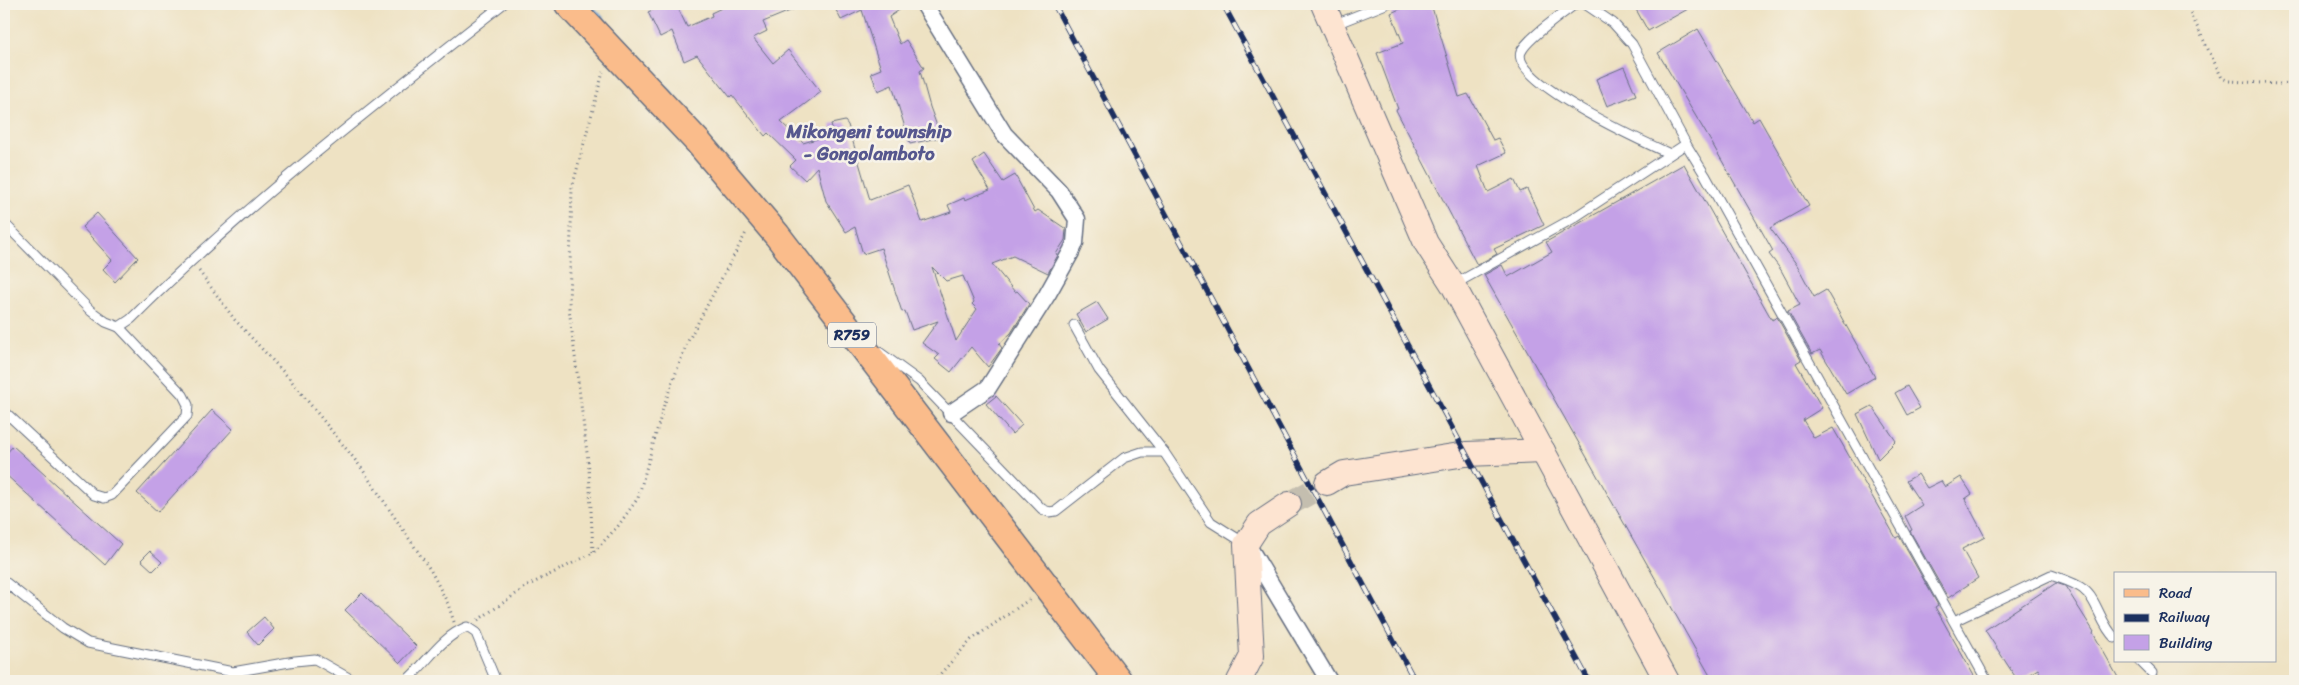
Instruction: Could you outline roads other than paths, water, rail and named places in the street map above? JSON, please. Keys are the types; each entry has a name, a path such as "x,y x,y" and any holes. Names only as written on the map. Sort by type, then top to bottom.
{"main road":[{"name":"R759","path":"568,4 698,142 758,212 1119,681"}],"street":[{"path":"924,4 1004,134 1058,191 1077,219 1075,243 1071,252 1047,295 988,388 951,413"},
{"path":"1323,4 1426,243 1453,285 1667,681"},
{"path":"1327,483 1344,472 1466,454 1543,451"},
{"path":"1239,681 1252,656 1246,544 1259,524 1289,504"},
{"path":"1246,544 1329,681"}],"lane":[{"path":"119,326 131,319 191,260 368,111 503,4"},
{"path":"1333,25 1386,4"},
{"path":"1576,4 1528,43 1520,53 1521,64 1530,74 1578,109 1670,154"},
{"path":"1585,4 1613,23 1632,44 1686,144 1705,174 1987,681"},
{"path":"1453,285 1572,219 1686,144"},
{"path":"4,222 91,311 106,322 119,326 184,396 188,405 187,416 112,495 104,498 94,495 4,411"},
{"path":"1074,325 1099,370 1164,452 1211,522 1246,544"},
{"path":"847,328 919,381 1042,509 1049,512 1056,511 1124,458 1142,452 1164,452"},
{"path":"1954,622 2051,575 2083,588 2090,596 2105,626 2114,637"},
{"path":"4,581 63,628 88,643 233,672 305,659 315,660 354,681"},
{"path":"406,681 456,631 468,627 476,633 496,681"},
{"path":"2141,662 2152,672"}],"waterway":[{"path":"588,4 672,95"}],"tunnel":[{"path":"1289,504 1327,483"}],"railway":[{"path":"1054,4 1415,681"},
{"path":"1223,4 1589,681"}],"district":[{"name":"Mikongeni township - Gongolamboto","path":"869,142"}]}
